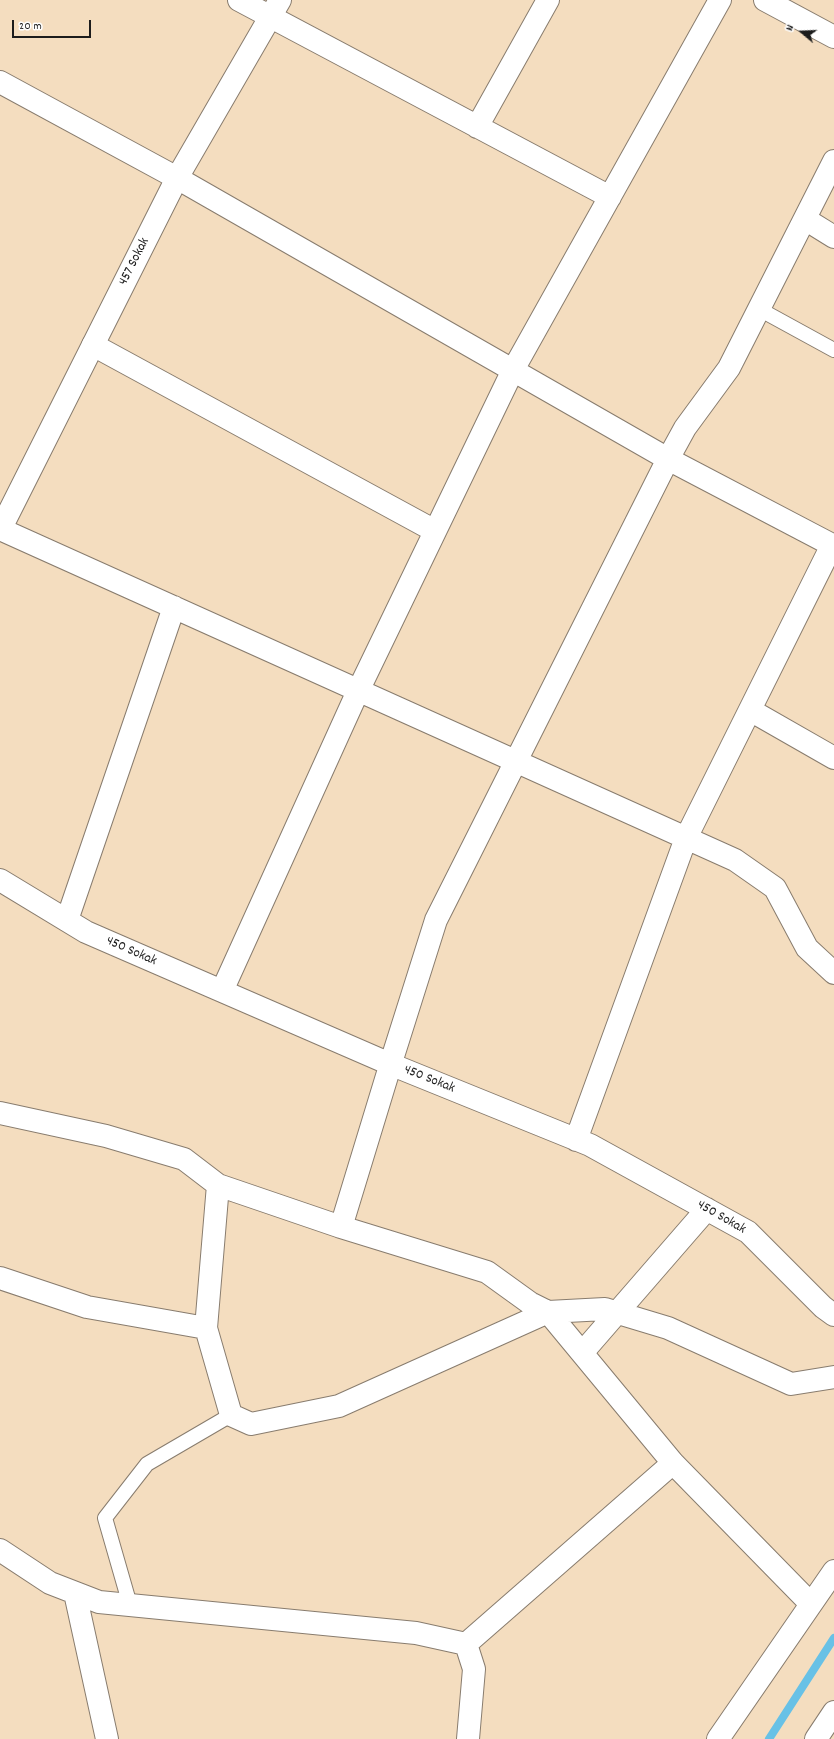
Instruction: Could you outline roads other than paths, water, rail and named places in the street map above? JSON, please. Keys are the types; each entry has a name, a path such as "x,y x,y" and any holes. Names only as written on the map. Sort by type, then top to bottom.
{"street":[{"path":"239,0 275,9 477,127 610,198"},
{"path":"477,127 548,0"},
{"path":"222,991 358,691 513,370 720,0"},
{"path":"765,0 834,37"},
{"name":"457 Sokak","path":"0,529 177,178 275,9"},
{"path":"0,82 177,178 668,459 833,546 686,838 576,1140"},
{"path":"341,1227 390,1064 436,920 668,459 685,428 729,368 834,161"},
{"path":"805,219 834,237"},
{"path":"93,345 435,531"},
{"path":"0,529 735,860 775,888 808,948 834,973"},
{"path":"67,920 174,607"},
{"path":"750,710 834,758"},
{"name":"450 Sokak","path":"0,880 86,932 390,1064 590,1145 748,1232 823,1307 834,1315"},
{"path":"0,1112 106,1136 184,1159 218,1185 341,1227 487,1272 530,1303 548,1312 673,1463 811,1604"},
{"path":"218,1185 206,1328 230,1415 251,1424 339,1406 548,1312 605,1309 618,1312 668,1328 791,1384 834,1377"},
{"path":"582,1353 706,1209"},
{"path":"0,1278 87,1307 206,1328"},
{"path":"466,1644 673,1463"},
{"path":"0,1550 50,1583 99,1602 416,1633 466,1644"},
{"path":"718,1739 834,1571"},
{"path":"75,1593 107,1739"},
{"path":"466,1644 474,1670 468,1739"},
{"path":"816,1739 834,1712"}],"lane":[{"path":"759,309 834,350"},
{"path":"130,1605 105,1518 147,1464 230,1415"}],"waterway":[{"path":"769,1739 834,1638"}]}
